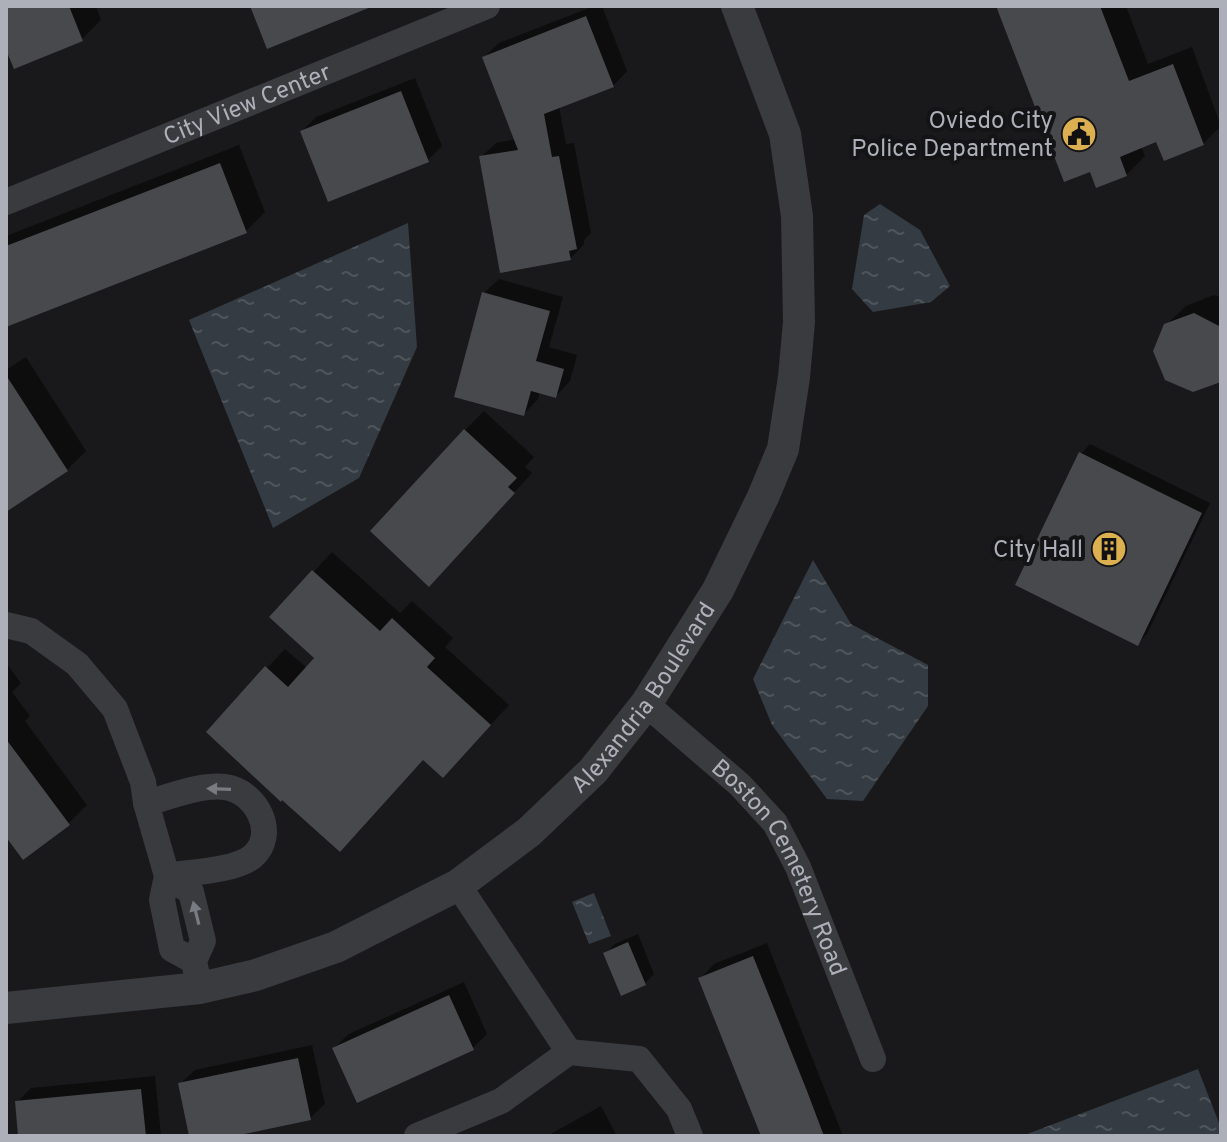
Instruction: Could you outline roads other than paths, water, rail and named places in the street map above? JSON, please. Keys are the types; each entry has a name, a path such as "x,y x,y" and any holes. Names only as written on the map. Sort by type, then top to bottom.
{"street":[{"name":"City View Center","path":"6,202 487,6"},
{"name":"Alexandria Boulevard","path":"6,1008 197,975 256,975 336,947 458,885 529,832 593,771 646,704 718,590 763,497 783,449 794,377 799,322 797,216 785,134 737,6"},
{"path":"6,625 31,631 77,664 115,709 143,782 167,876 191,892 203,941 197,975"},
{"name":"Boston Cemetery Road","path":"646,704 740,785 775,823 798,867 873,1059"},
{"path":"146,803 210,787 224,787 249,798 263,822 264,837 252,856 230,866 167,876"},
{"path":"458,885 569,1052"},
{"path":"417,1136 501,1101 569,1052 639,1059 679,1109 690,1136"}],"water":[{"path":"880,204 920,230 950,286 931,302 873,312 852,289 864,215"},
{"path":"408,223 417,347 359,478 273,528 189,320"},
{"path":"813,560 851,624 928,665 928,706 863,801 827,799 772,725 753,679"},
{"path":"594,893 611,936 589,944 572,902"},
{"path":"1198,1069 1221,1128 1221,1136 1022,1136"}],"place":[{"name":"Oviedo City Police Department","path":"1079,134"},
{"name":"City Hall","path":"1109,549"}]}
